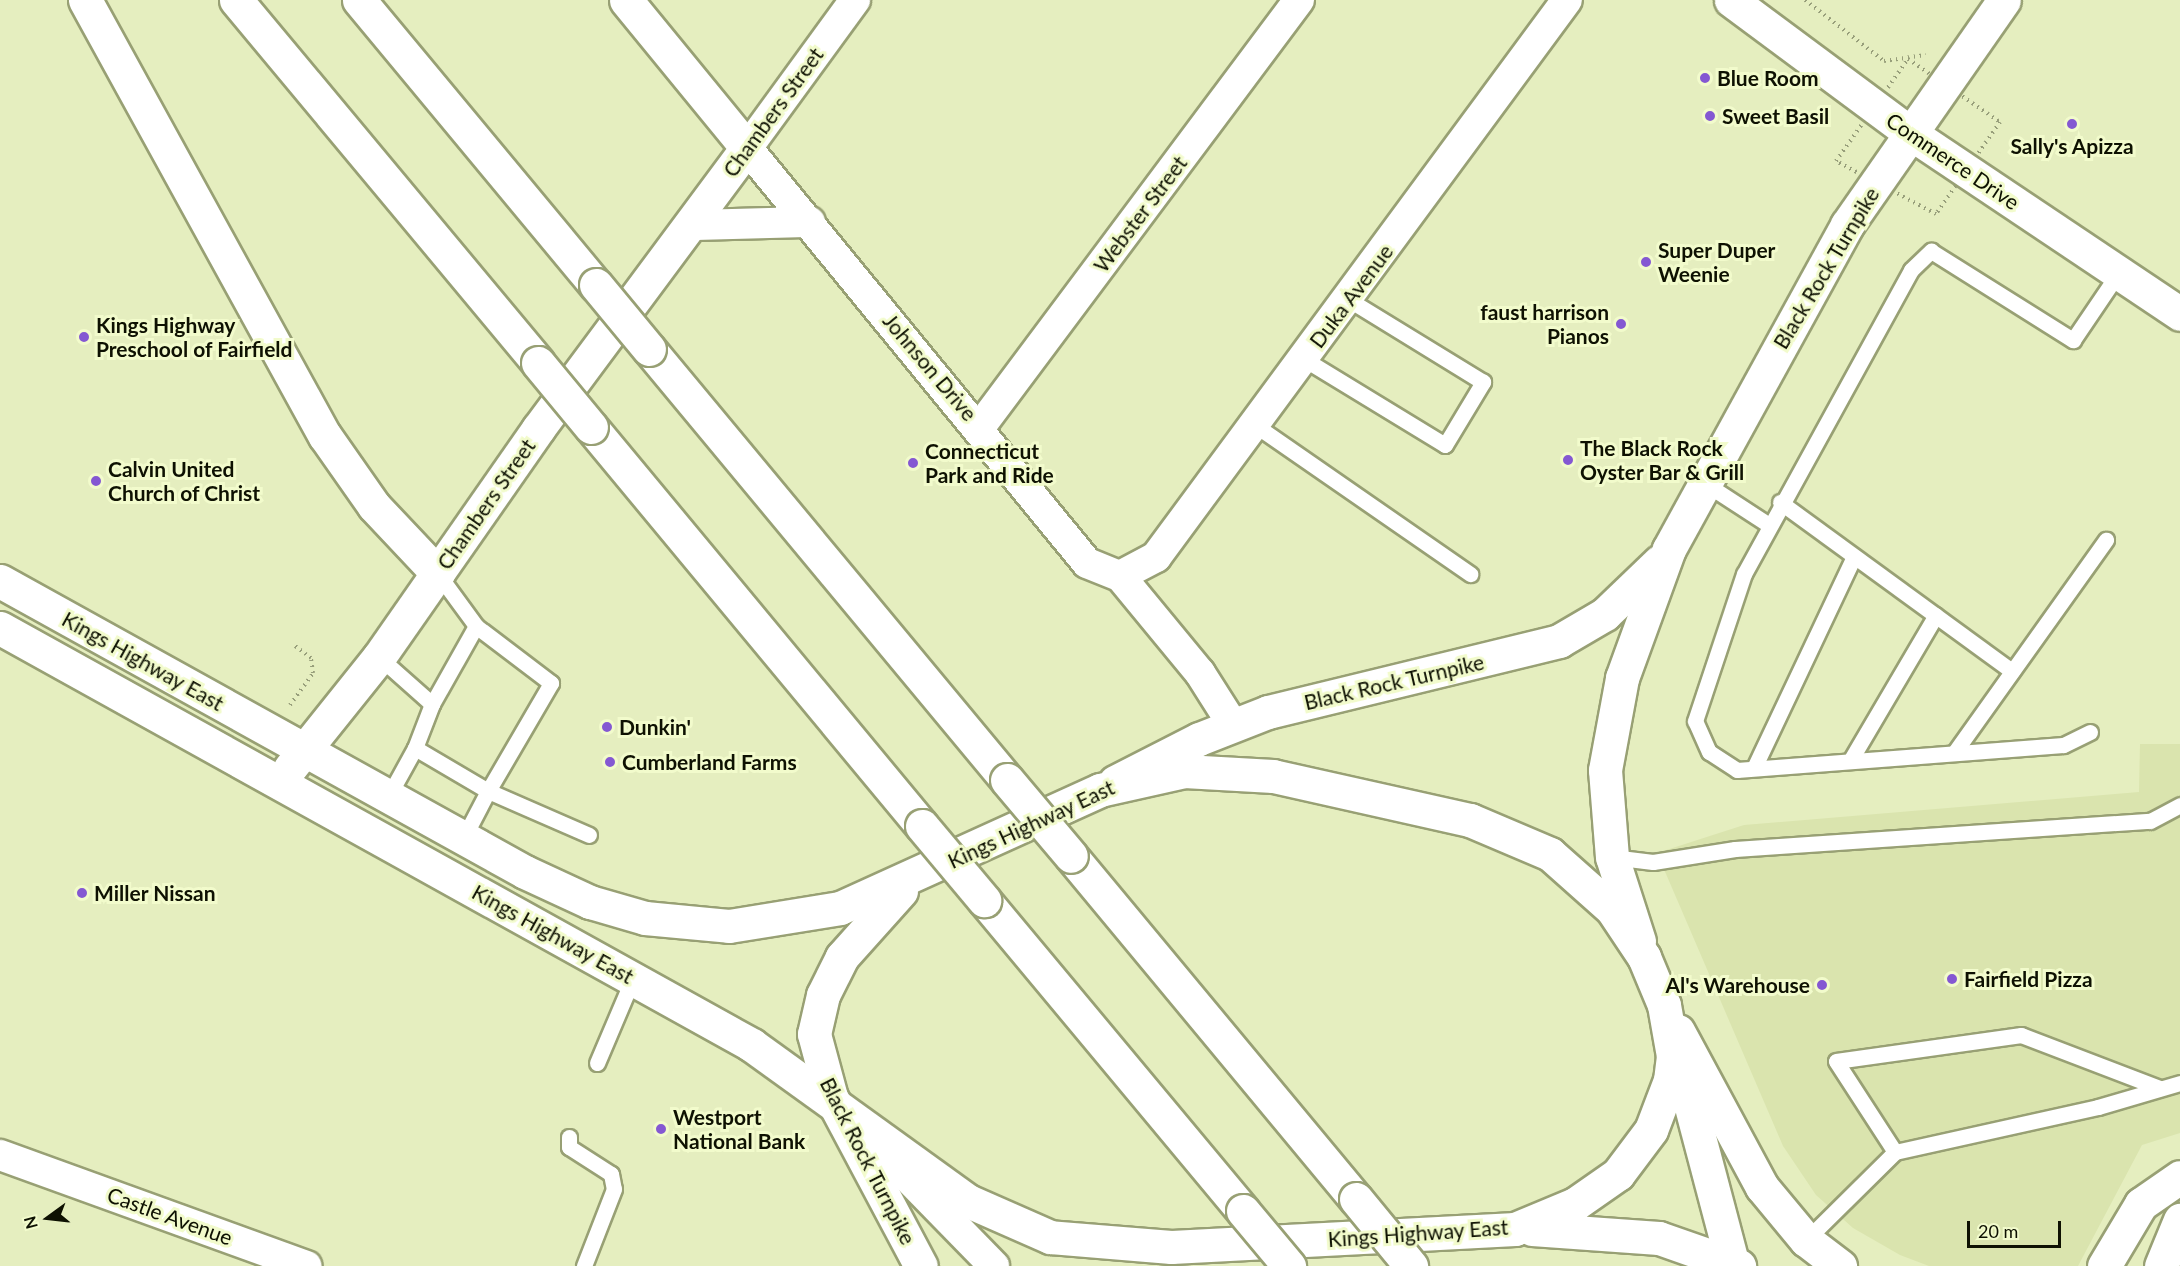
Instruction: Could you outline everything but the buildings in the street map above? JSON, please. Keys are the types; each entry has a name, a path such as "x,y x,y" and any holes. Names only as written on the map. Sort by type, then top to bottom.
{"main road":[{"path":"85,0 325,436 374,506 438,574"},
{"path":"236,0 1289,1266"},
{"path":"359,0 1412,1266"},
{"name":"Johnson Drive","path":"626,0 747,148"},
{"name":"Commerce Drive","path":"1731,0 1910,133 2180,314"},
{"name":"Black Rock Turnpike","path":"1644,957 1612,857 1604,796 1611,724 1670,549 1818,274 1910,133 2004,0"},
{"name":"Chambers Street","path":"280,782 380,657 538,429 692,225 747,148"},
{"name":"Black Rock Turnpike","path":"1101,790 1233,725 1292,705 1559,641 1612,609 1670,549"},
{"name":"Kings Highway East","path":"0,581 464,839 590,902 691,924 794,919 919,876 1101,790 1156,774 1224,770 1296,780 1470,820 1523,839 1573,870 1612,909 1644,957 1667,1018 1673,1056 1662,1105 1618,1174 1575,1204 1515,1228 1138,1248 1050,1237 968,1201 831,1097 778,1060 0,628"},
{"path":"89,677 107,640"},
{"name":"Black Rock Turnpike","path":"919,876 857,936 823,995 814,1034 831,1097 921,1266"},
{"path":"1667,1018 1743,1156 1806,1240 1840,1266"},
{"path":"1667,1018 1735,1265"},
{"path":"2104,1266 2142,1204 2180,1177"},
{"path":"2161,1266 2180,1220"},
{"path":"1515,1228 1642,1235 1735,1265"},
{"path":"1242,1266 1347,1238"}],"street":[{"name":"Chambers Street","path":"747,148 855,0"},
{"name":"Webster Street","path":"980,427 1299,0"},
{"name":"Duka Avenue","path":"1120,576 1156,557 1349,300 1567,0"},
{"name":"Johnson Drive","path":"747,148 980,427 1087,563 1120,576 1200,673 1233,725"},
{"path":"692,225 810,222"},
{"path":"831,1097 994,1266"},
{"name":"Castle Avenue","path":"0,1155 259,1258 307,1266"}],"lane":[{"path":"2090,732 2063,745 1737,770 1709,752 1695,721 1744,574 1780,502 1911,270 1930,251 2073,340 2119,272"},
{"path":"1304,359 1445,445 1483,382 1349,300"},
{"path":"1255,425 1470,574"},
{"path":"1706,484 1769,525"},
{"path":"1780,502 2012,671"},
{"path":"1954,753 2106,540"},
{"path":"1754,768 1854,556"},
{"path":"438,574 477,626 552,683 488,791 464,839"},
{"path":"1850,761 1936,615"},
{"path":"388,797 415,748 432,704 477,626"},
{"path":"380,657 432,704"},
{"path":"415,748 488,791 589,835"},
{"path":"1612,857 1653,862 1735,849 2150,821 2180,805"},
{"path":"597,1063 633,978"},
{"path":"1895,1152 1836,1061 2021,1035 2160,1088"},
{"path":"1806,1240 1895,1152 2180,1083"},
{"path":"569,1137 569,1147 611,1174 614,1189 584,1266"}],"path":[{"path":"1804,0 1884,60 1926,55 1933,48"}],"shaded area":[{"path":"2140,744 2180,744 2180,1133 2142,1145 2078,1266 1929,1266 1900,1255 1853,1228 1816,1195 1783,1146 1657,853 1744,825 2139,792"}],"place":[{"name":"Blue Room","path":"1705,78"},
{"name":"Sweet Basil","path":"1710,116"},
{"name":"Sally's Apizza","path":"2072,124"},
{"name":"Super Duper Weenie","path":"1646,262"},
{"name":"faust harrison Pianos","path":"1621,324"},
{"name":"Kings Highway Preschool of Fairfield","path":"84,337"},
{"name":"The Black Rock Oyster Bar & Grill","path":"1568,460"},
{"name":"Connecticut Park and Ride","path":"913,463"},
{"name":"Calvin United Church of Christ","path":"96,481"},
{"name":"Dunkin'","path":"607,727"},
{"name":"Cumberland Farms","path":"610,762"},
{"name":"Miller Nissan","path":"82,893"},
{"name":"Fairfield Pizza","path":"1952,979"},
{"name":"Al's Warehouse","path":"1822,985"},
{"name":"Westport National Bank","path":"661,1129"}]}
